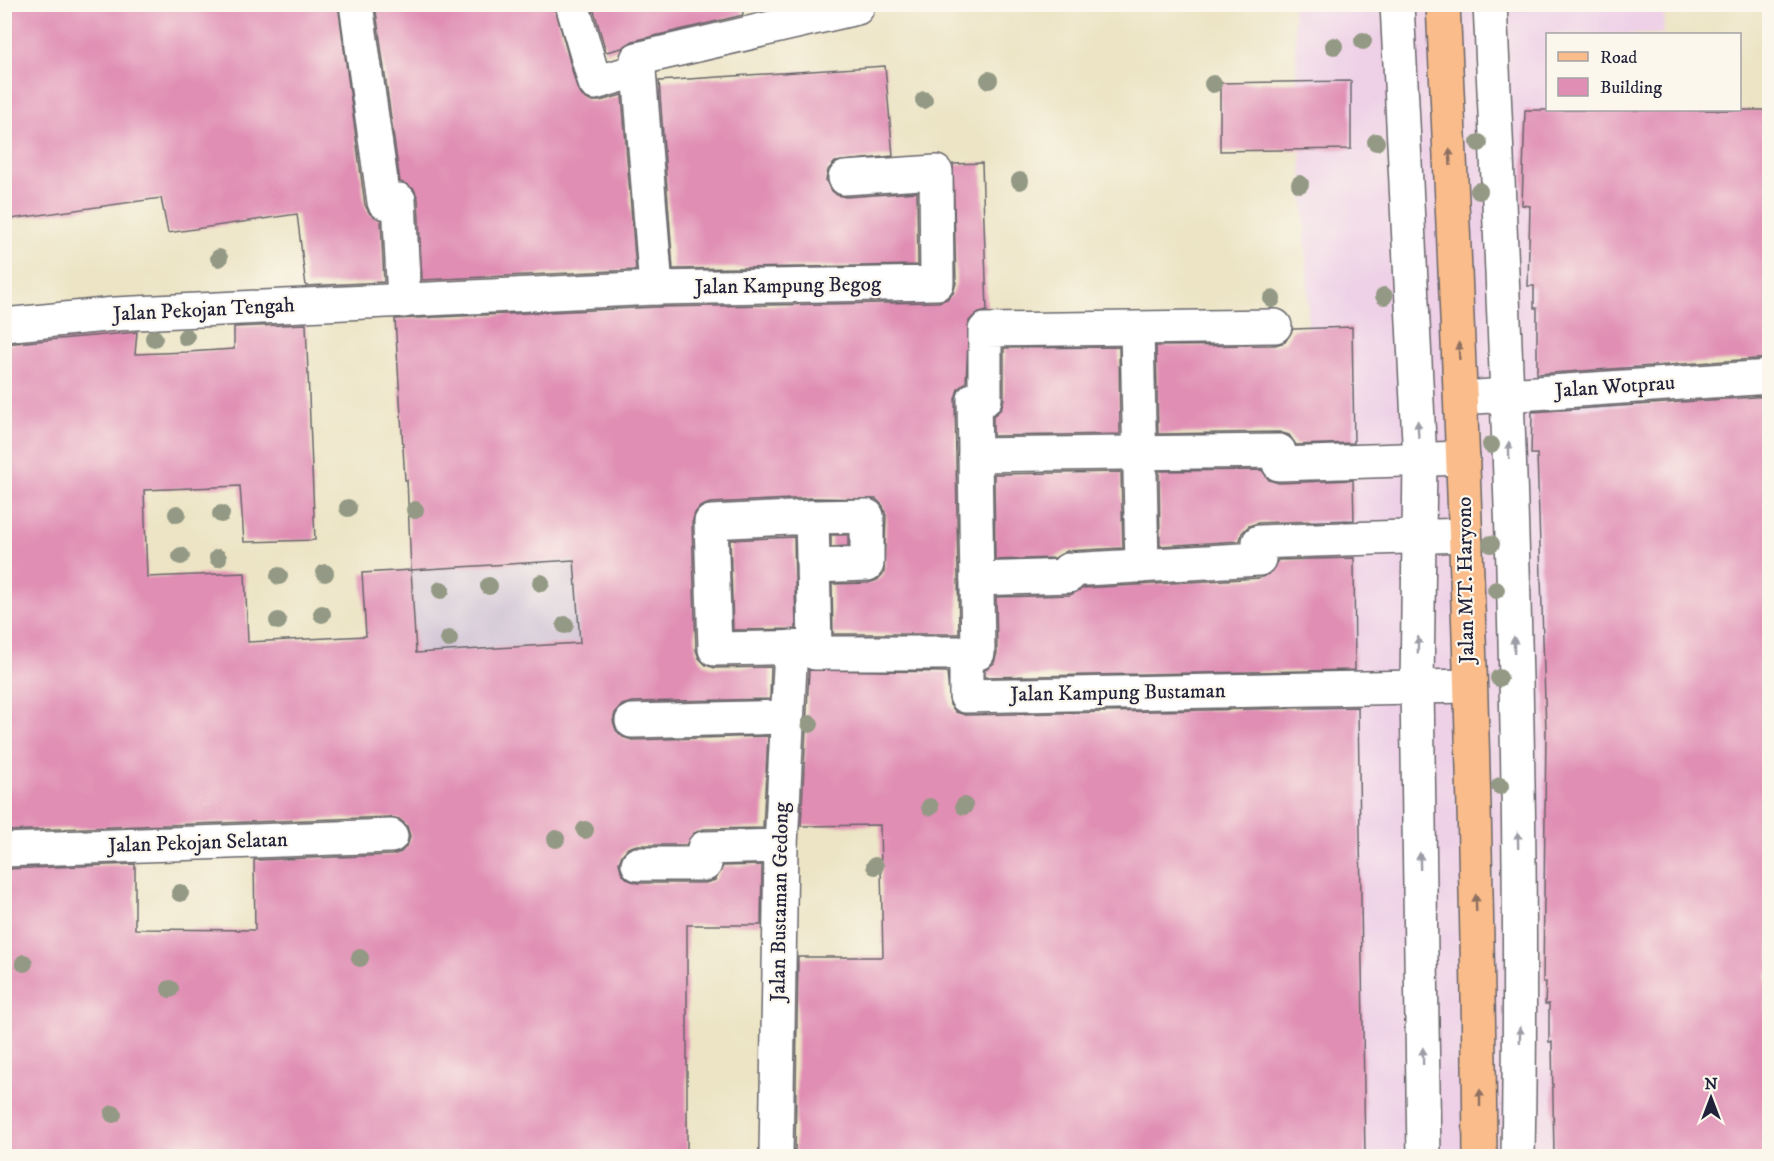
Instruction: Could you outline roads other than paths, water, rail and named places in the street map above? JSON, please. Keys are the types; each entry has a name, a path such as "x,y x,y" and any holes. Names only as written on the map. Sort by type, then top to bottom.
{"main road":[{"name":"Jalan MT. Haryono","path":"1443,4 1462,398 1468,686 1479,986 1480,1156"}],"street":[{"path":"356,4 384,201 399,200 404,301"},
{"path":"572,4 595,83 639,70"},
{"path":"1397,4 1420,461 1417,687 1424,1156"},
{"path":"1490,4 1508,393 1521,983 1518,1156"},
{"path":"656,288 637,59 856,8"},
{"name":"Jalan Kampung Begog","path":"656,288 937,283 936,172 845,178"},
{"name":"Jalan Pekojan Tengah","path":"4,325 115,314 656,288"},
{"path":"815,566 867,564 867,516 711,522 715,650 803,647 815,652 978,652 974,399 985,399 985,330 1275,326"},
{"path":"1137,329 1142,566"},
{"name":"Jalan Wotprau","path":"1462,398 1508,393 1770,377"},
{"path":"975,455 1279,451 1279,464 1463,458"},
{"name":"Jalan Bustaman Gedong","path":"776,1156 781,846 786,717 803,647 815,566 812,518"},
{"path":"977,579 1069,576 1068,570 1259,559 1259,542 1466,535"},
{"name":"Jalan Kampung Bustaman","path":"966,652 966,696 1468,686"},
{"path":"632,721 786,717"},
{"name":"Jalan Pekojan Selatan","path":"4,850 391,836"},
{"path":"638,864 705,864 704,848 781,846"},
{"path":"1479,986 1521,983"}]}
